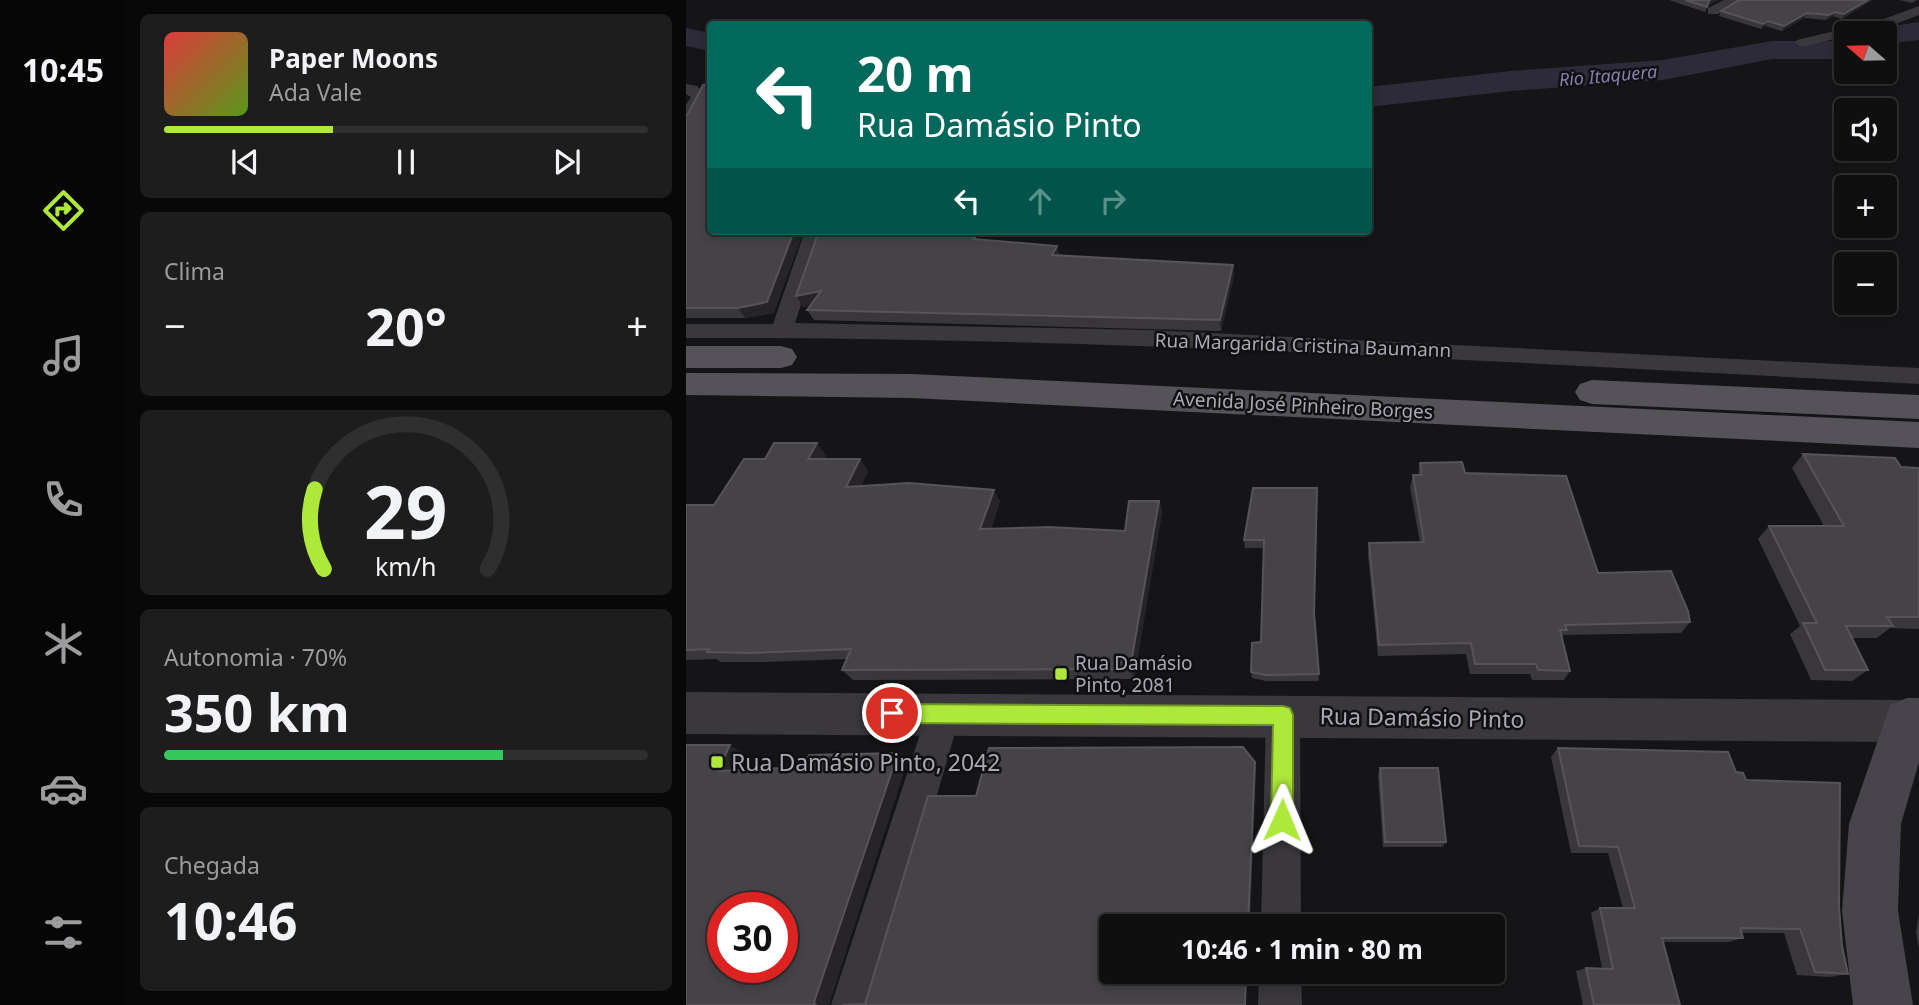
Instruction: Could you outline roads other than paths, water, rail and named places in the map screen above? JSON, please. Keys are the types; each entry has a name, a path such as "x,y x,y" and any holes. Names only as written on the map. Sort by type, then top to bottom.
{"main road":[{"name":"Avenida José Pinheiro Borges","path":"686,357 945,362 1919,407"},
{"name":"Avenida José Pinheiro Borges","path":"686,384 911,386 1919,435"},
{"path":"1883,1005 1870,911 1875,824 1913,721"}],"street":[{"path":"1713,11 1734,0"},
{"path":"1802,43 1888,22 1919,10"},
{"path":"686,89 692,89 699,96 686,119"},
{"path":"782,330 815,235"},
{"name":"Rua Margarida Cristina Baumann","path":"686,331 782,330 1264,342 1919,376"},
{"name":"Rua Damásio Pinto","path":"686,713 1913,721"},
{"path":"853,1005 944,713"},
{"path":"1281,914 1283,715"},
{"path":"1280,984 1280,1005"}],"waterway":[{"name":"Rio Itaquera","path":"1897,34 1919,31"},
{"name":"Rio Itaquera","path":"686,37 707,41"},
{"name":"Rio Itaquera","path":"1372,97 1511,81 1663,70 1772,50 1834,50"}],"place":[{"name":"Rua Damásio Pinto, 2081","path":"1061,674"},
{"name":"Rua Damásio Pinto, 2042","path":"717,762"}]}
